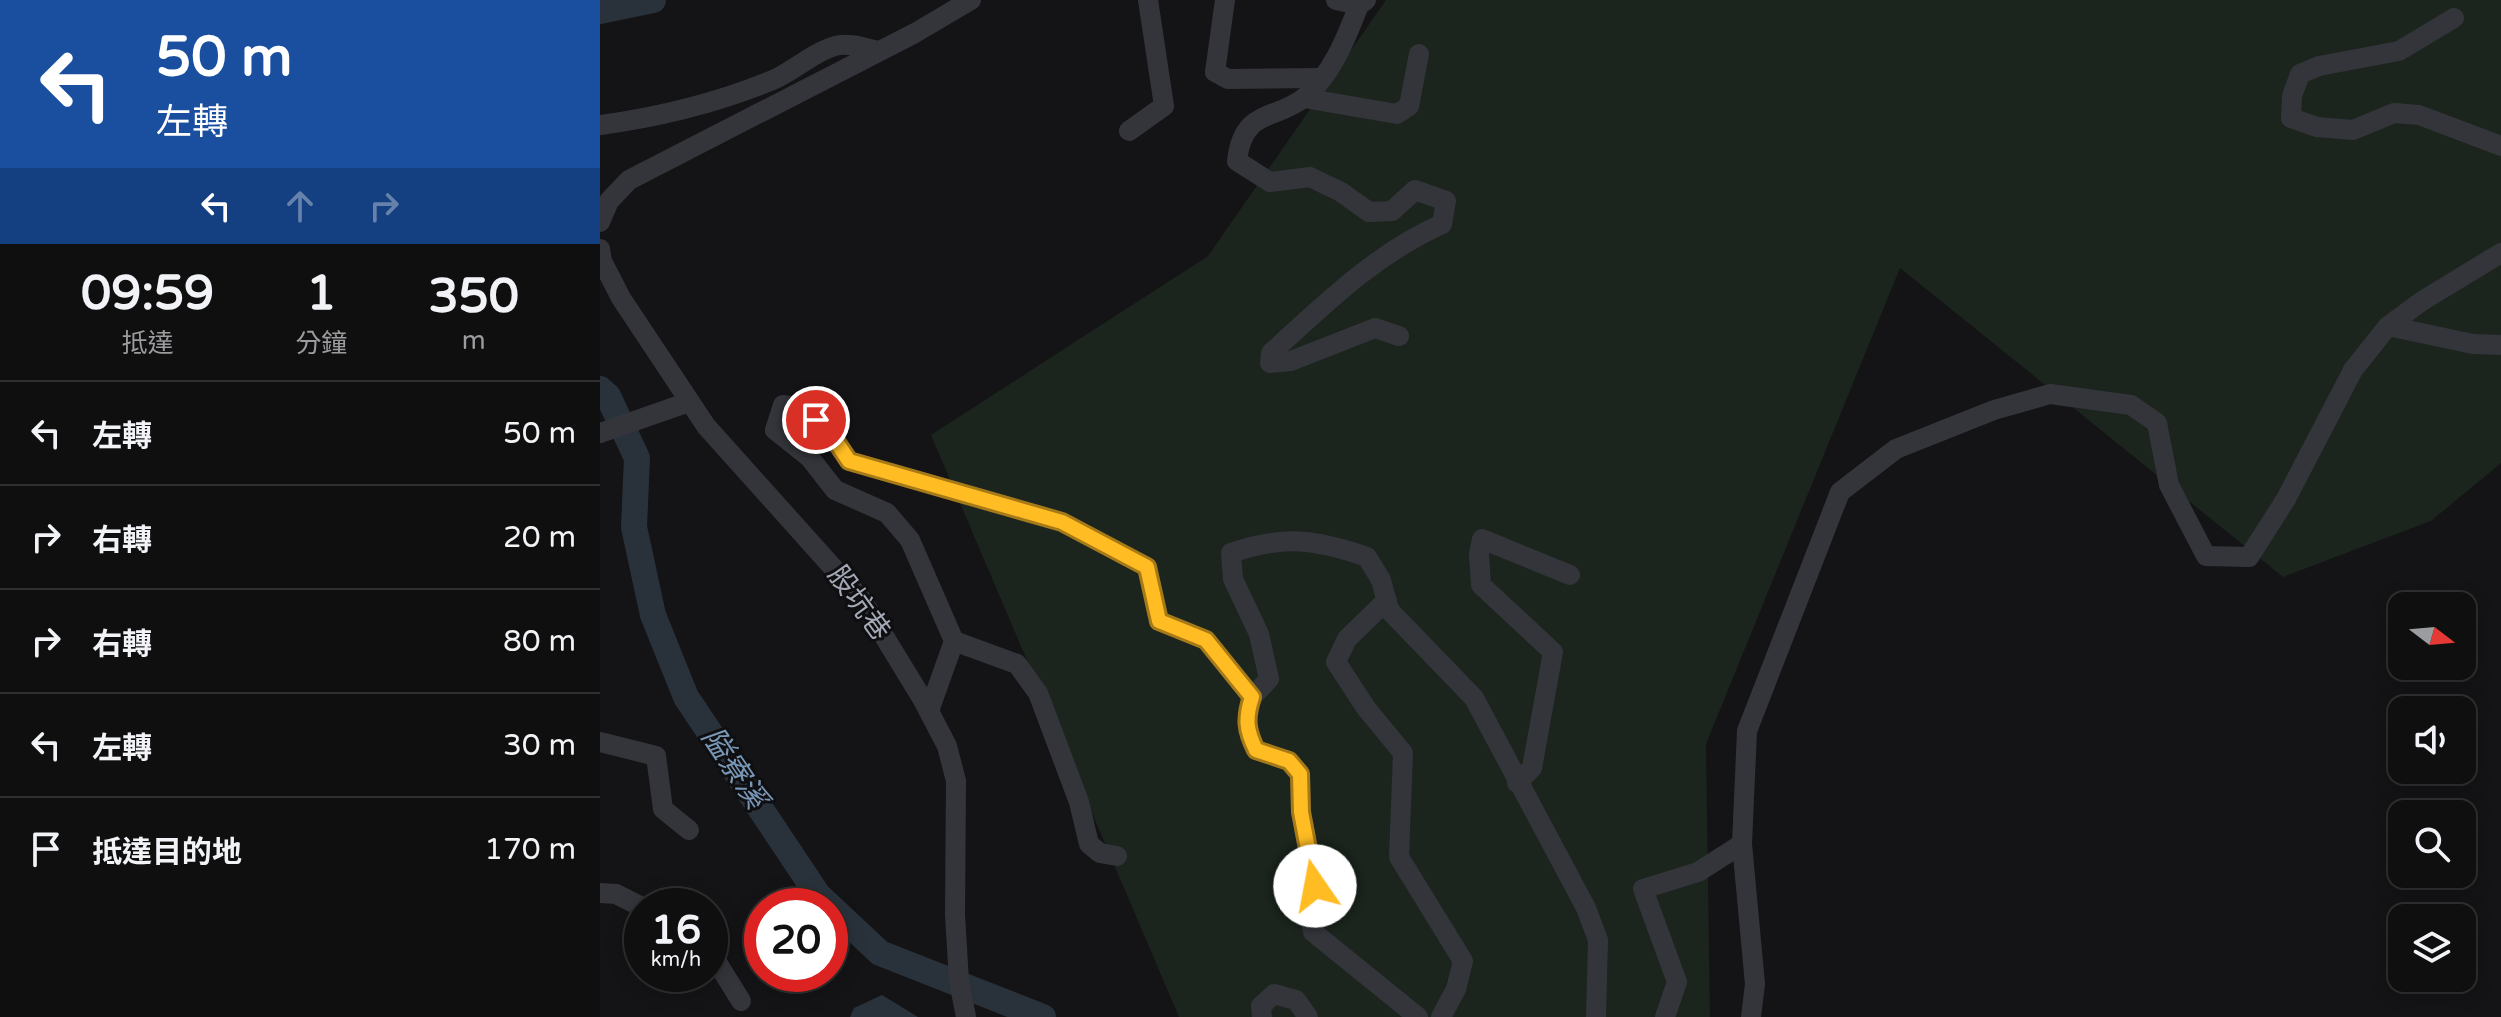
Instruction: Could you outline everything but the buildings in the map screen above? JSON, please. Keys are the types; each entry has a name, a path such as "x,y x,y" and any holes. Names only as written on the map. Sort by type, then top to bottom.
{"street":[{"path":"600,222 607,195 629,180 971,0"},
{"path":"1129,131 1164,106 1148,0"},
{"path":"1225,0 1215,72 1228,79 1320,78"},
{"path":"1336,0 1363,3 1338,57 1304,98 1263,115 1239,140 1237,161 1252,174 1270,182 1310,177 1341,192 1369,212 1392,211 1415,190 1446,201 1442,224 1411,238 1352,279 1271,353 1270,363 1291,361 1375,328 1399,336"},
{"path":"2454,18 2399,51 2319,66 2300,74 2292,96 2291,118 2317,127 2353,130 2394,113 2419,115 2501,146"},
{"path":"600,125 677,110 741,91 777,78 834,46 845,44 878,51"},
{"path":"1304,98 1397,114 1409,106 1419,54"},
{"name":"股坑巷","path":"600,249 602,261 621,298 682,404 706,426 862,600 947,746 956,781 960,988 966,1017"},
{"path":"1751,1017 1755,984 1742,844 1747,731 1840,492 1896,449 1994,410 2050,394 2131,405 2157,423 2169,485 2206,556 2249,557 2286,499 2353,370 2388,326 2422,301 2501,253"},
{"path":"2388,326 2473,344 2501,345"},
{"path":"600,433 682,404"},
{"path":"929,711 954,641 910,540 887,513 835,490 810,458 775,430 783,405 800,407 811,416 831,434 849,461 1062,522 1147,567 1159,621 1206,640 1252,697"},
{"path":"1517,783 1532,768 1553,652 1481,585 1479,554 1482,539 1570,575"},
{"path":"1418,1017 1313,932 1310,914 1315,886 1301,812 1300,774 1289,761 1256,750 1248,735 1246,716 1252,697 1269,679 1259,634 1233,579 1231,553 1266,541 1323,542 1367,557 1381,580 1389,610 1474,698 1586,908 1598,940 1596,1017"},
{"path":"1387,600 1347,639 1336,662 1366,708 1403,753 1399,857 1463,961 1456,989 1441,1017"},
{"path":"954,641 1017,664 1038,693 1079,802 1089,844 1100,853 1117,856"},
{"path":"600,742 656,756 663,809 689,830"},
{"path":"1665,1017 1677,982 1643,889 1698,872 1742,844"},
{"path":"600,893 624,898"},
{"path":"728,980 741,1001"},
{"path":"1262,1017 1261,1006 1274,994 1296,1000 1308,1017"}],"shaded area":[{"path":"1386,0 2501,0 2501,463 2431,521 2283,577 1900,268 1706,744 1710,1017 1179,1017 931,435 1208,256"},
{"path":"882,995 918,1017 850,1017 854,1008"}],"waterway":[{"name":"隘寮溪","path":"600,11 653,0"},
{"name":"隘寮溪","path":"600,389 608,396 637,458 634,527 653,615 686,697 818,895 880,953 1043,1017"}],"route":[{"path":"816,420 831,434 849,461 1062,522 1147,567 1159,621 1206,640 1252,697 1246,716 1248,735 1256,750 1289,761 1300,774 1303,793 1301,812 1315,886"}]}
